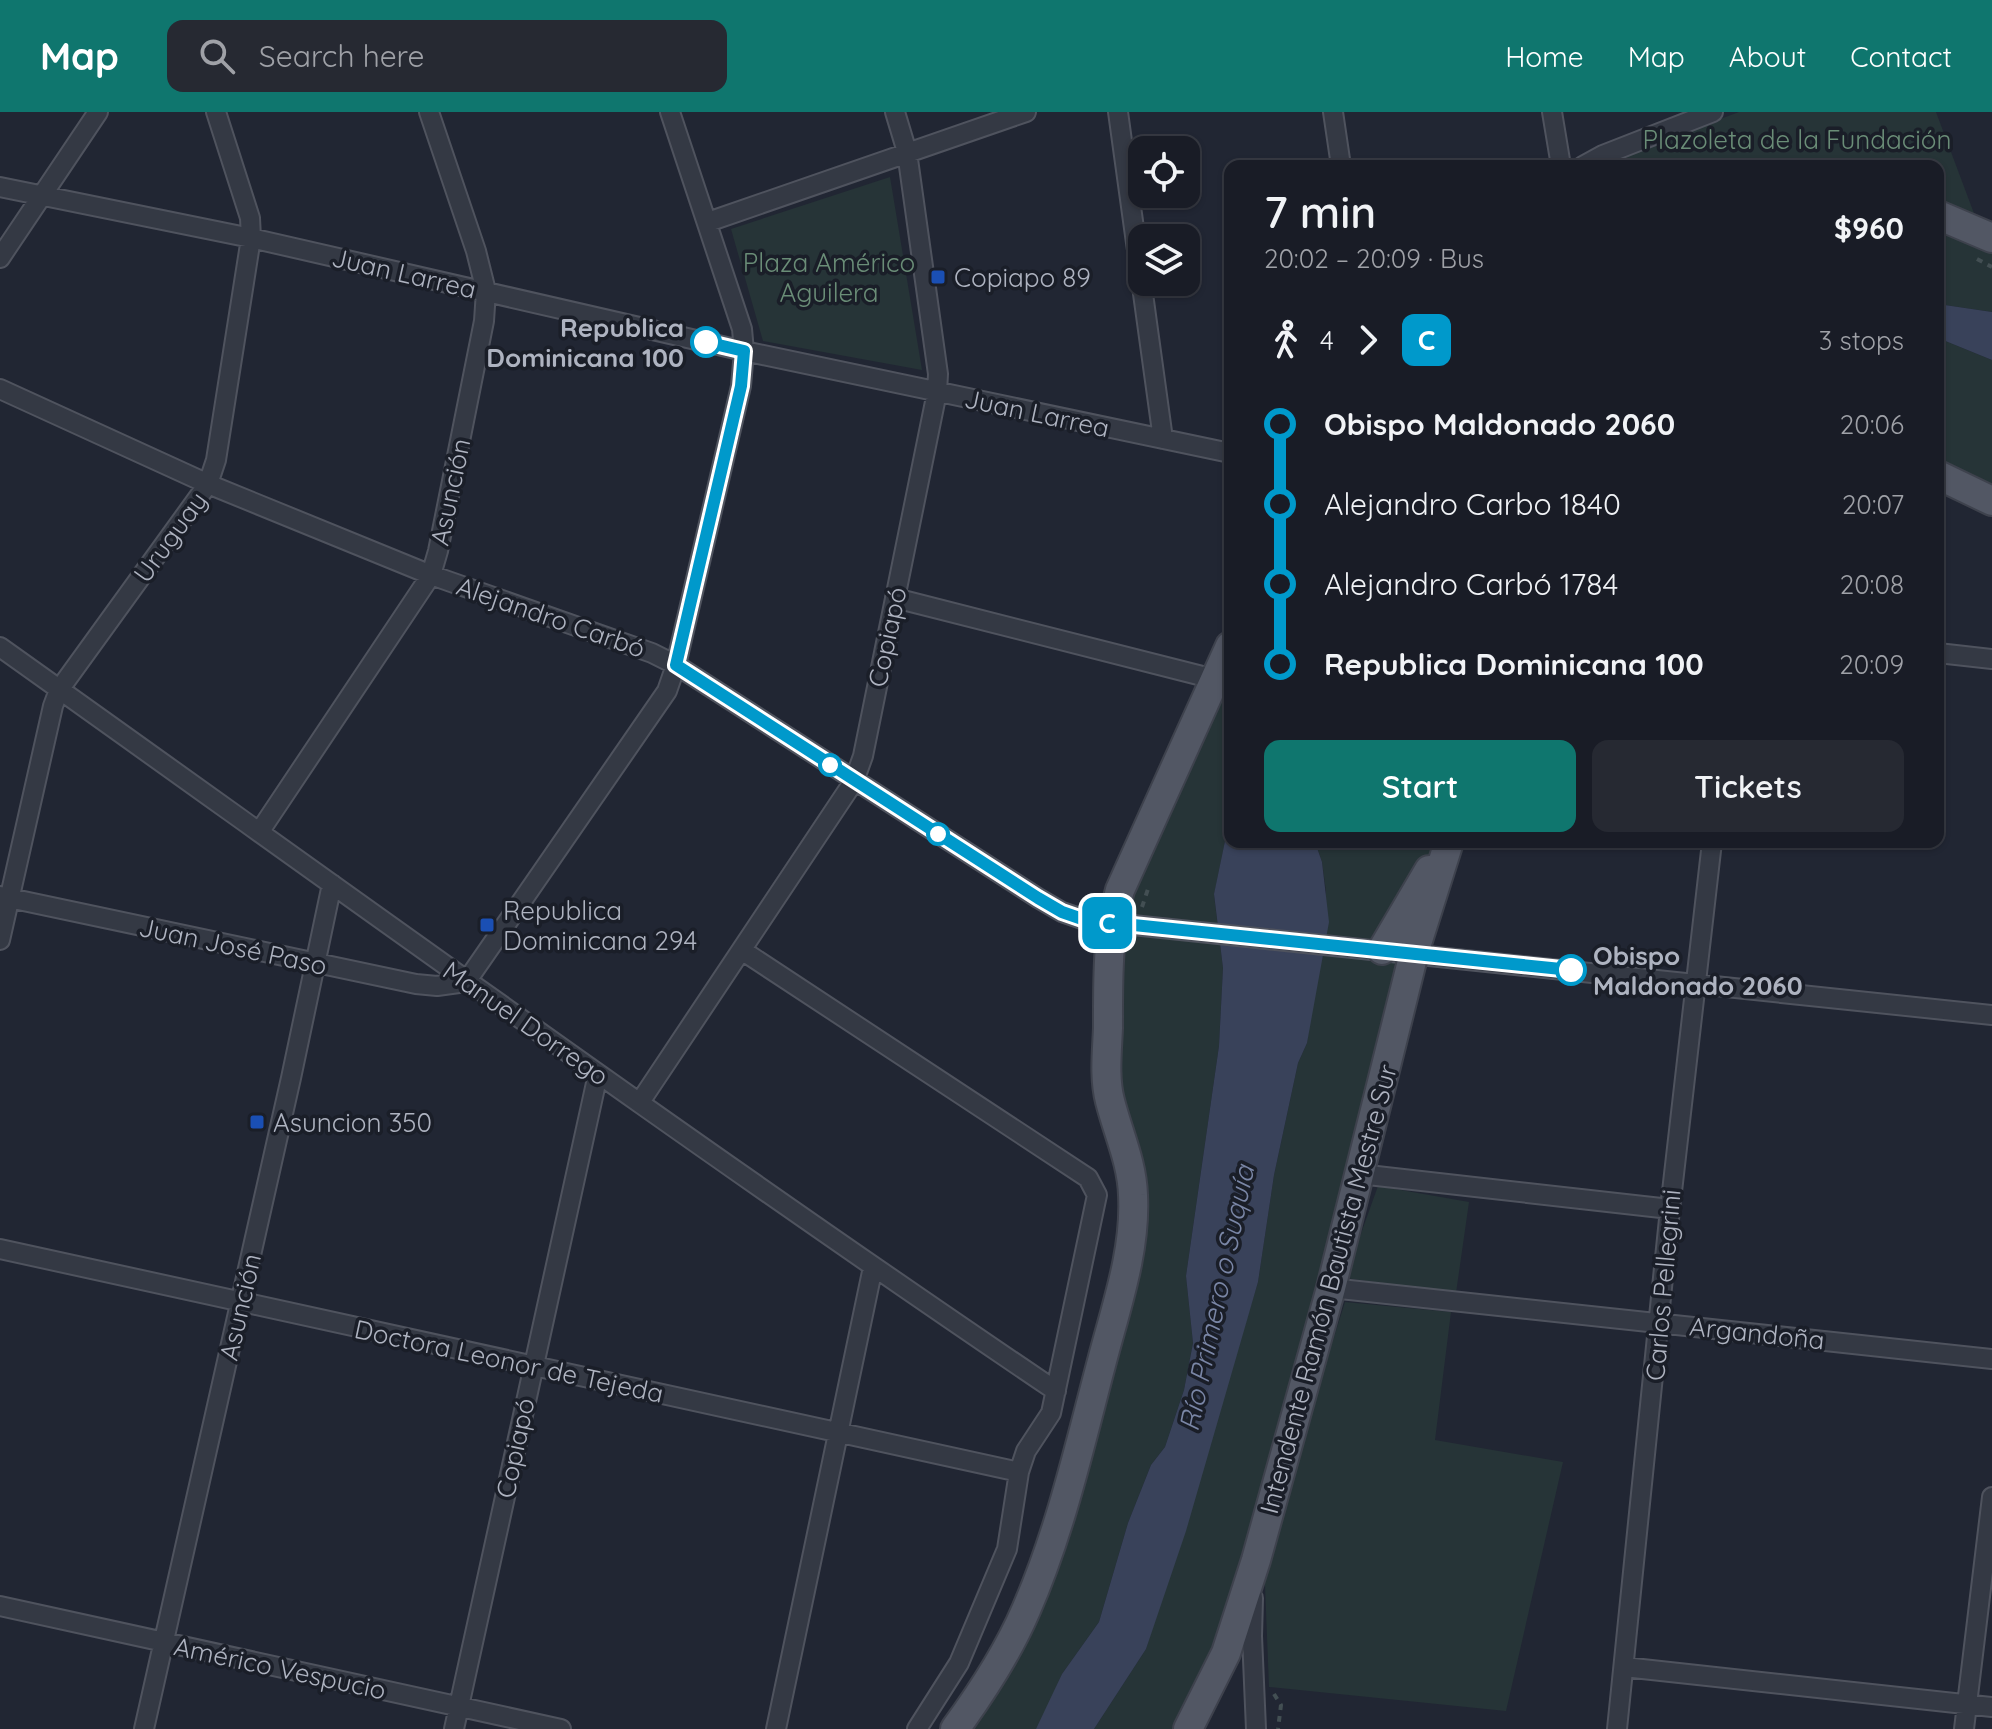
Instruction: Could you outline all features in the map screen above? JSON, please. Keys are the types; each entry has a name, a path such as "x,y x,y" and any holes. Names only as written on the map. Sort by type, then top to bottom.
{"main road":[{"path":"1944,218 1992,238"},
{"path":"1944,478 1992,501"},
{"path":"955,1729 1007,1648 1039,1578 1065,1498 1126,1270 1134,1213 1133,1189 1129,1161 1110,1101 1107,1069 1112,924 1120,890 1224,658"},
{"path":"1370,949 1443,848"},
{"name":"Intendente Ramón Bautista Mestre Sur","path":"1188,1729 1226,1653 1256,1560 1331,1288 1414,953 1445,848"}],"street":[{"path":"0,258 98,112"},
{"name":"Uruguay","path":"0,940 5,897 59,690 208,484 216,460 251,238 250,218 216,112"},
{"name":"Asunción","path":"260,831 431,575 438,551 484,321 486,291 476,251 429,112"},
{"path":"466,982 667,691 676,665 741,386 744,351 742,329 670,112"},
{"name":"Copiapó","path":"640,1102 854,781 863,756 937,392 938,374 907,152 895,112"},
{"path":"708,222 1026,112"},
{"path":"1118,112 1163,439"},
{"path":"1333,112 1340,160"},
{"path":"1552,112 1560,160"},
{"path":"1594,160 1713,112"},
{"name":"Juan Larrea","path":"0,187 251,238 744,351 1224,452"},
{"name":"Alejandro Carbó","path":"0,389 208,484 431,575 652,653 676,665 1062,912 1085,920 1992,1015"},
{"path":"895,598 1214,679"},
{"name":"Manuel Dorrego","path":"0,647 466,982 1056,1391"},
{"path":"1944,654 1992,659"},
{"name":"Carlos Pellegrini","path":"1617,1729 1670,1209 1711,848"},
{"name":"Asunción","path":"144,1729 332,884"},
{"name":"Juan José Paso","path":"5,897 416,984 437,986 466,982"},
{"path":"743,951 1088,1178 1097,1195 1051,1413 1026,1451 1019,1472 1007,1549 959,1663 917,1729"},
{"name":"Copiapó","path":"454,1729 598,1074"},
{"path":"1359,1174 1670,1209"},
{"name":"Doctora Leonor de Tejeda","path":"0,1249 1019,1472"},
{"path":"776,1729 873,1267"},
{"name":"Argandoña","path":"1331,1288 1992,1359"},
{"path":"1964,1729 1992,1497"},
{"path":"1256,1560 1251,1616 1256,1729"},
{"name":"Américo Vespucio","path":"0,1606 561,1729"},
{"path":"1624,1667 1992,1707"}],"green space":[{"name":"Plazoleta de la Fundación","path":"1739,112 1936,112 1978,224 1944,211 1944,160 1618,160"},
{"name":"Plaza Américo Aguilera","path":"890,177 922,370 763,341 731,229"},
{"path":"1944,218 1992,238 1992,312 1944,305"},
{"path":"1944,340 1992,360 1992,501 1944,478"},
{"path":"1224,660 1224,846 1214,895 1223,968 1219,1046 1186,1276 1193,1343 1184,1390 1165,1447 1151,1465 1128,1523 1099,1622 1062,1674 1041,1723 1036,1729 955,1729 1014,1636 1131,1239 1110,1101 1112,924"},
{"path":"1317,848 1447,848 1331,1288 1188,1729 1094,1729 1146,1649 1258,1282 1274,1175 1298,1063 1307,1043 1326,891"},
{"path":"1378,1186 1469,1202 1456,1293 1345,1278"},
{"path":"1345,1302 1451,1312 1435,1440 1563,1462 1506,1711 1269,1687 1264,1560"}],"water":[{"path":"1944,305 1992,312 1992,360 1944,340"},
{"name":"Río Primero o Suquía","path":"1224,846 1317,848 1322,862 1329,922 1307,1043 1298,1063 1274,1175 1258,1282 1186,1531 1146,1649 1094,1729 1036,1729 1062,1674 1099,1622 1128,1523 1151,1465 1165,1447 1184,1390 1193,1343 1186,1276 1219,1046 1223,968 1214,894"}],"bus line":[{"name":"C","path":"706,342 744,351 741,386 676,665 1038,898 1062,912 1085,920 1571,970"}],"place":[{"name":"Copiapo 89","path":"938,277"},
{"name":"Republica Dominicana 100","path":"706,342"},
{"name":"Republica Dominicana 294","path":"487,925"},
{"name":"Obispo Maldonado 2060","path":"1571,970"},
{"name":"Asuncion 350","path":"257,1122"}]}
